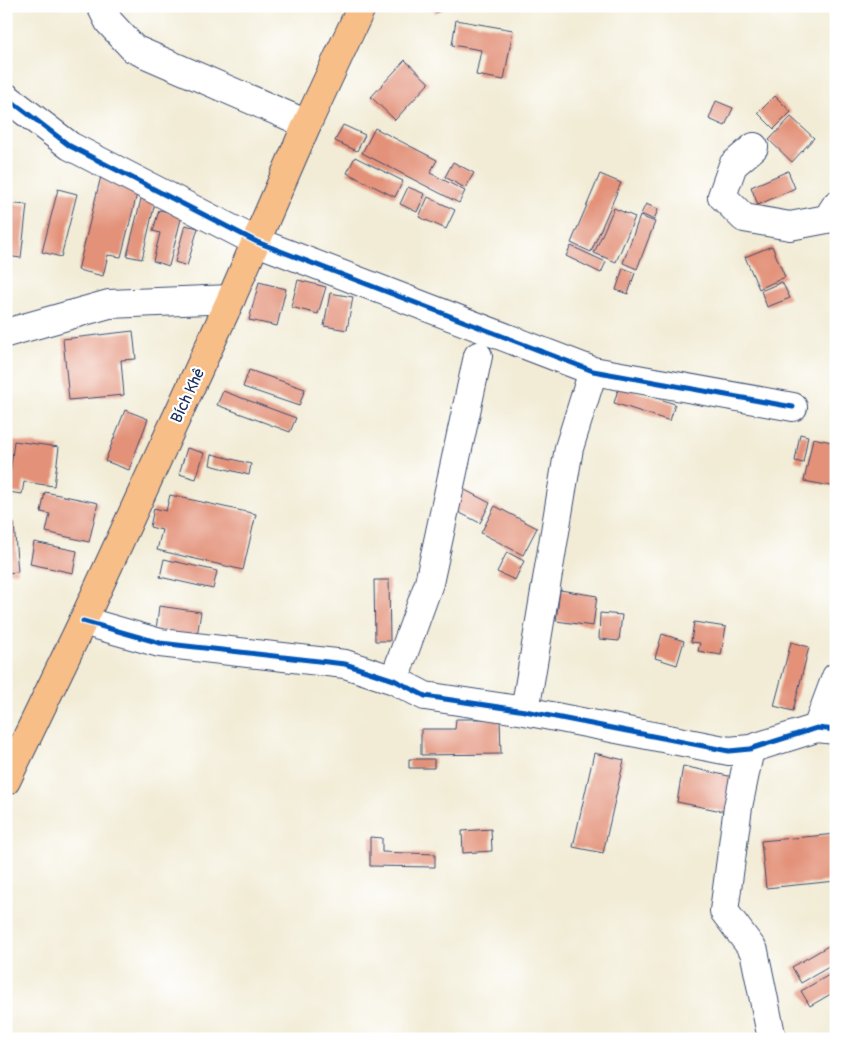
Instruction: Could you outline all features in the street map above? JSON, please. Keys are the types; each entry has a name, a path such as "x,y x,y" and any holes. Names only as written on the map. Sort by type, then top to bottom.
{"main road":[{"name":"Bích Khê","path":"6,781 84,621 257,242 307,124 362,6"}],"street":[{"path":"101,6 109,22 134,49 307,124"},
{"path":"6,97 70,146 257,242 593,371 792,407"},
{"path":"754,147 733,165 722,196 744,218 790,226 827,219 836,205"},
{"path":"6,333 109,304 231,299"},
{"path":"394,680 429,583 478,356"},
{"path":"525,711 569,448 593,371"},
{"path":"84,621 160,643 345,664 394,680 425,696 525,711 729,751 750,749 827,729 836,677"},
{"path":"750,749 738,807 724,910 754,951 772,1039"}],"building":[{"path":"432,6 450,6 435,13"},
{"path":"456,20 513,30 504,80 476,75 481,50 452,45"},
{"path":"405,60 429,83 395,120 371,97"},
{"path":"775,96 791,112 774,129 758,113"},
{"path":"716,101 733,108 725,126 709,119"},
{"path":"791,117 814,138 792,162 769,140"},
{"path":"343,125 365,135 357,151 335,141"},
{"path":"375,128 437,160 430,173 465,191 459,203 362,153"},
{"path":"355,157 403,181 395,197 347,173"},
{"path":"453,162 474,173 465,188 445,177"},
{"path":"788,171 795,188 758,205 751,187"},
{"path":"600,174 621,183 591,252 571,243"},
{"path":"101,176 139,186 121,257 108,255 103,276 78,270"},
{"path":"408,187 425,194 417,212 400,204"},
{"path":"58,189 77,194 61,257 42,252"},
{"path":"142,195 156,198 142,259 127,256"},
{"path":"428,197 455,210 446,229 419,217"},
{"path":"6,203 27,205 21,258 6,256"},
{"path":"646,204 658,209 654,220 641,214"},
{"path":"614,208 635,217 616,262 594,253"},
{"path":"159,210 182,215 169,266 153,261 160,233 153,231"},
{"path":"640,216 655,222 637,269 623,263"},
{"path":"185,225 198,228 187,266 175,262"},
{"path":"571,246 606,262 601,273 566,256"},
{"path":"772,246 785,277 759,289 745,257"},
{"path":"623,268 635,273 628,294 616,290"},
{"path":"298,280 326,287 318,314 291,307"},
{"path":"259,282 286,289 277,326 249,320"},
{"path":"782,282 790,298 767,307 761,291"},
{"path":"330,293 353,297 347,330 324,326"},
{"path":"133,331 136,359 121,360 124,395 69,400 63,339"},
{"path":"249,370 305,389 299,406 243,387"},
{"path":"619,386 675,404 670,421 614,403"},
{"path":"223,391 296,418 290,432 217,405"},
{"path":"125,410 148,419 129,470 105,461"},
{"path":"800,434 808,436 803,463 795,461"},
{"path":"813,438 836,443 836,487 804,481"},
{"path":"14,441 59,447 54,486 24,482 22,494 8,492"},
{"path":"187,448 204,453 196,479 179,474"},
{"path":"212,454 251,464 249,475 210,465"},
{"path":"463,489 490,503 480,523 452,509"},
{"path":"45,492 98,503 89,542 46,532 50,514 41,512"},
{"path":"170,495 256,514 243,570 157,550 162,530 150,527 154,508 166,511"},
{"path":"495,506 537,528 523,555 481,533"},
{"path":"6,523 14,523 18,572 6,573"},
{"path":"34,542 77,551 73,573 30,564"},
{"path":"507,552 524,561 515,580 497,572"},
{"path":"164,559 217,571 213,589 160,577"},
{"path":"374,580 389,580 390,641 375,641"},
{"path":"560,590 597,596 593,626 556,621"},
{"path":"159,606 201,612 197,636 156,630"},
{"path":"600,613 622,615 619,641 599,639"},
{"path":"694,622 726,627 721,655 698,651 700,643 691,642"},
{"path":"662,634 684,641 677,665 655,658"},
{"path":"791,642 809,647 793,711 774,706"},
{"path":"456,719 500,719 501,754 421,755 421,729 455,729"},
{"path":"594,753 624,760 603,853 573,847"},
{"path":"409,759 434,759 434,768 409,768"},
{"path":"683,766 733,777 727,812 677,802"},
{"path":"491,829 492,851 463,853 462,831"},
{"path":"836,834 836,881 766,888 761,841"},
{"path":"370,837 382,838 382,852 435,854 435,867 370,866"},
{"path":"830,945 836,956 836,963 801,983 792,967"},
{"path":"836,971 836,991 810,1006 801,991"}],"cycle path":[{"path":"6,97 70,146 257,242 593,371 793,407"},
{"path":"83,621 160,643 345,664 394,680 425,696 525,711 729,751 750,749 817,728 836,730"}]}
